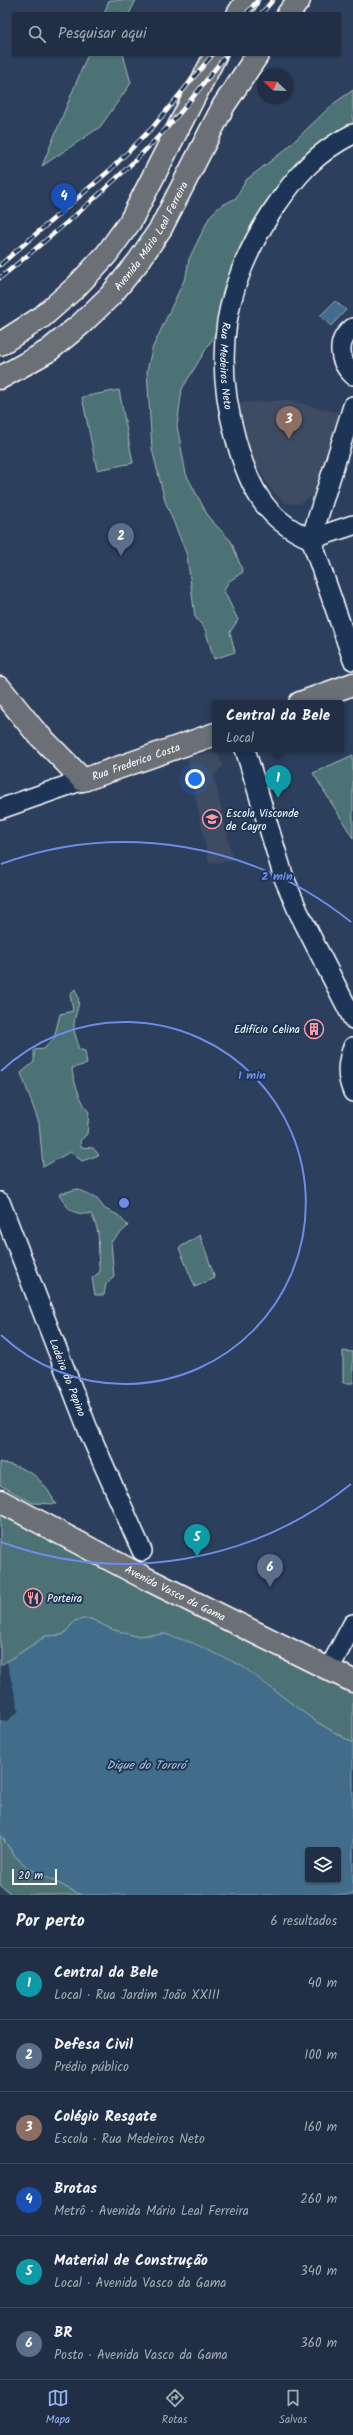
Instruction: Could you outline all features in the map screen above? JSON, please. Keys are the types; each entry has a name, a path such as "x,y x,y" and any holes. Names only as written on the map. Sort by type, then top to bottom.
{"main road":[{"path":"239,12 247,0"},
{"path":"290,12 299,0"},
{"path":"0,344 42,317 77,286 106,255 126,227 151,184 215,56"},
{"name":"Avenida Mário Leal Ferreira","path":"0,378 48,351 81,324 111,295 138,262 161,228 224,105 257,56"},
{"path":"308,700 353,684"},
{"name":"Rua Frederico Costa","path":"0,688 34,730 83,780 212,735"},
{"name":"Avenida Vasco da Gama","path":"0,1501 145,1578 353,1681"}],"street":[{"name":"Rua Medeiros Neto","path":"311,539 292,531 265,508 250,482 232,427 224,363 225,334 233,290 244,262 262,227 304,169 318,155 353,134"},
{"path":"353,328 345,336 340,353 344,365 353,375"},
{"path":"353,406 311,539 353,660"},
{"path":"311,539 353,525"},
{"path":"246,752 284,878 298,911 353,1019"},
{"path":"0,809 83,780"},
{"path":"353,1047 348,1061 347,1075 353,1092"},
{"name":"Ladeira do Pepino","path":"0,1202 89,1432 142,1551"},
{"path":"329,1669 353,1624"}],"shaded area":[{"path":"288,400 339,413 314,495 299,504 285,503 270,489 260,470 252,466 239,403"},
{"name":"Escola Visconde de Cayro","path":"218,753 223,766 214,775 233,861 209,863 187,756"}],"green space":[{"path":"109,0 136,0 130,12 105,12"},
{"path":"87,56 124,56 131,83 100,127 42,166"},
{"path":"353,90 353,128 282,190 220,326 182,389 177,426 186,474 209,518 231,541 243,572 228,582 224,591 238,620 230,632 235,652 214,659 205,629 195,617 187,555 165,501 152,449 147,371 152,349 186,276 189,259 210,216 219,207 236,198 246,180 285,150 333,104"},
{"path":"119,390 133,463 97,470 82,397"},
{"path":"353,755 353,838 313,773"},
{"path":"75,989 78,1003 74,1031 78,1043 78,1049 85,1051 87,1064 72,1068 72,1072 81,1098 89,1112 87,1134 80,1141 81,1147 93,1148 99,1155 82,1161 70,1152 43,1167 39,1123 21,1073 34,1062 34,1050 44,1049 54,1038 60,1014 73,1011 70,994"},
{"path":"77,1189 97,1199 105,1209 118,1215 128,1226 111,1242 114,1277 106,1284 104,1295 95,1295 92,1278 100,1272 98,1236 95,1222 91,1214 74,1212 71,1210 59,1194"},
{"path":"200,1235 215,1278 195,1287 179,1248"},
{"path":"343,1351 353,1352 353,1383 343,1383"},
{"path":"0,1462 28,1471 34,1475 45,1486 56,1504 33,1503 0,1485"},
{"path":"0,1509 353,1689 353,1743 165,1634 135,1636 111,1629 91,1619 75,1621 63,1635 46,1636 0,1666"},
{"path":"0,1834 14,1855 27,1867 81,1895 12,1895 0,1885"}],"water":[{"path":"335,301 346,310 331,326 320,316"},
{"name":"Dique do Tororó","path":"91,1619 111,1629 135,1636 165,1634 193,1643 242,1666 315,1721 353,1743 353,1895 81,1895 27,1867 14,1855 0,1834 0,1666 46,1636 63,1635 75,1621"}],"pier":[{"path":"7,1662 19,1711 7,1721 0,1720 0,1666"}],"railway":[{"path":"248,12 258,0"},
{"path":"263,12 273,0"},
{"path":"0,265 110,170 153,127 211,56"},
{"path":"0,278 82,210 121,174 177,116 225,56"}],"place":[{"name":"Brotas","path":"64,216"},
{"name":"Colégio Resgate","path":"289,439"},
{"name":"Defesa Civil","path":"121,556"},
{"name":"Central da Bele","path":"278,798"},
{"name":"Escola Visconde de Cayro","path":"212,819"},
{"name":"Edifício Celina","path":"314,1029"},
{"name":"Material de Construção","path":"197,1557"},
{"name":"BR","path":"270,1587"},
{"name":"Porteira","path":"33,1598"}]}
